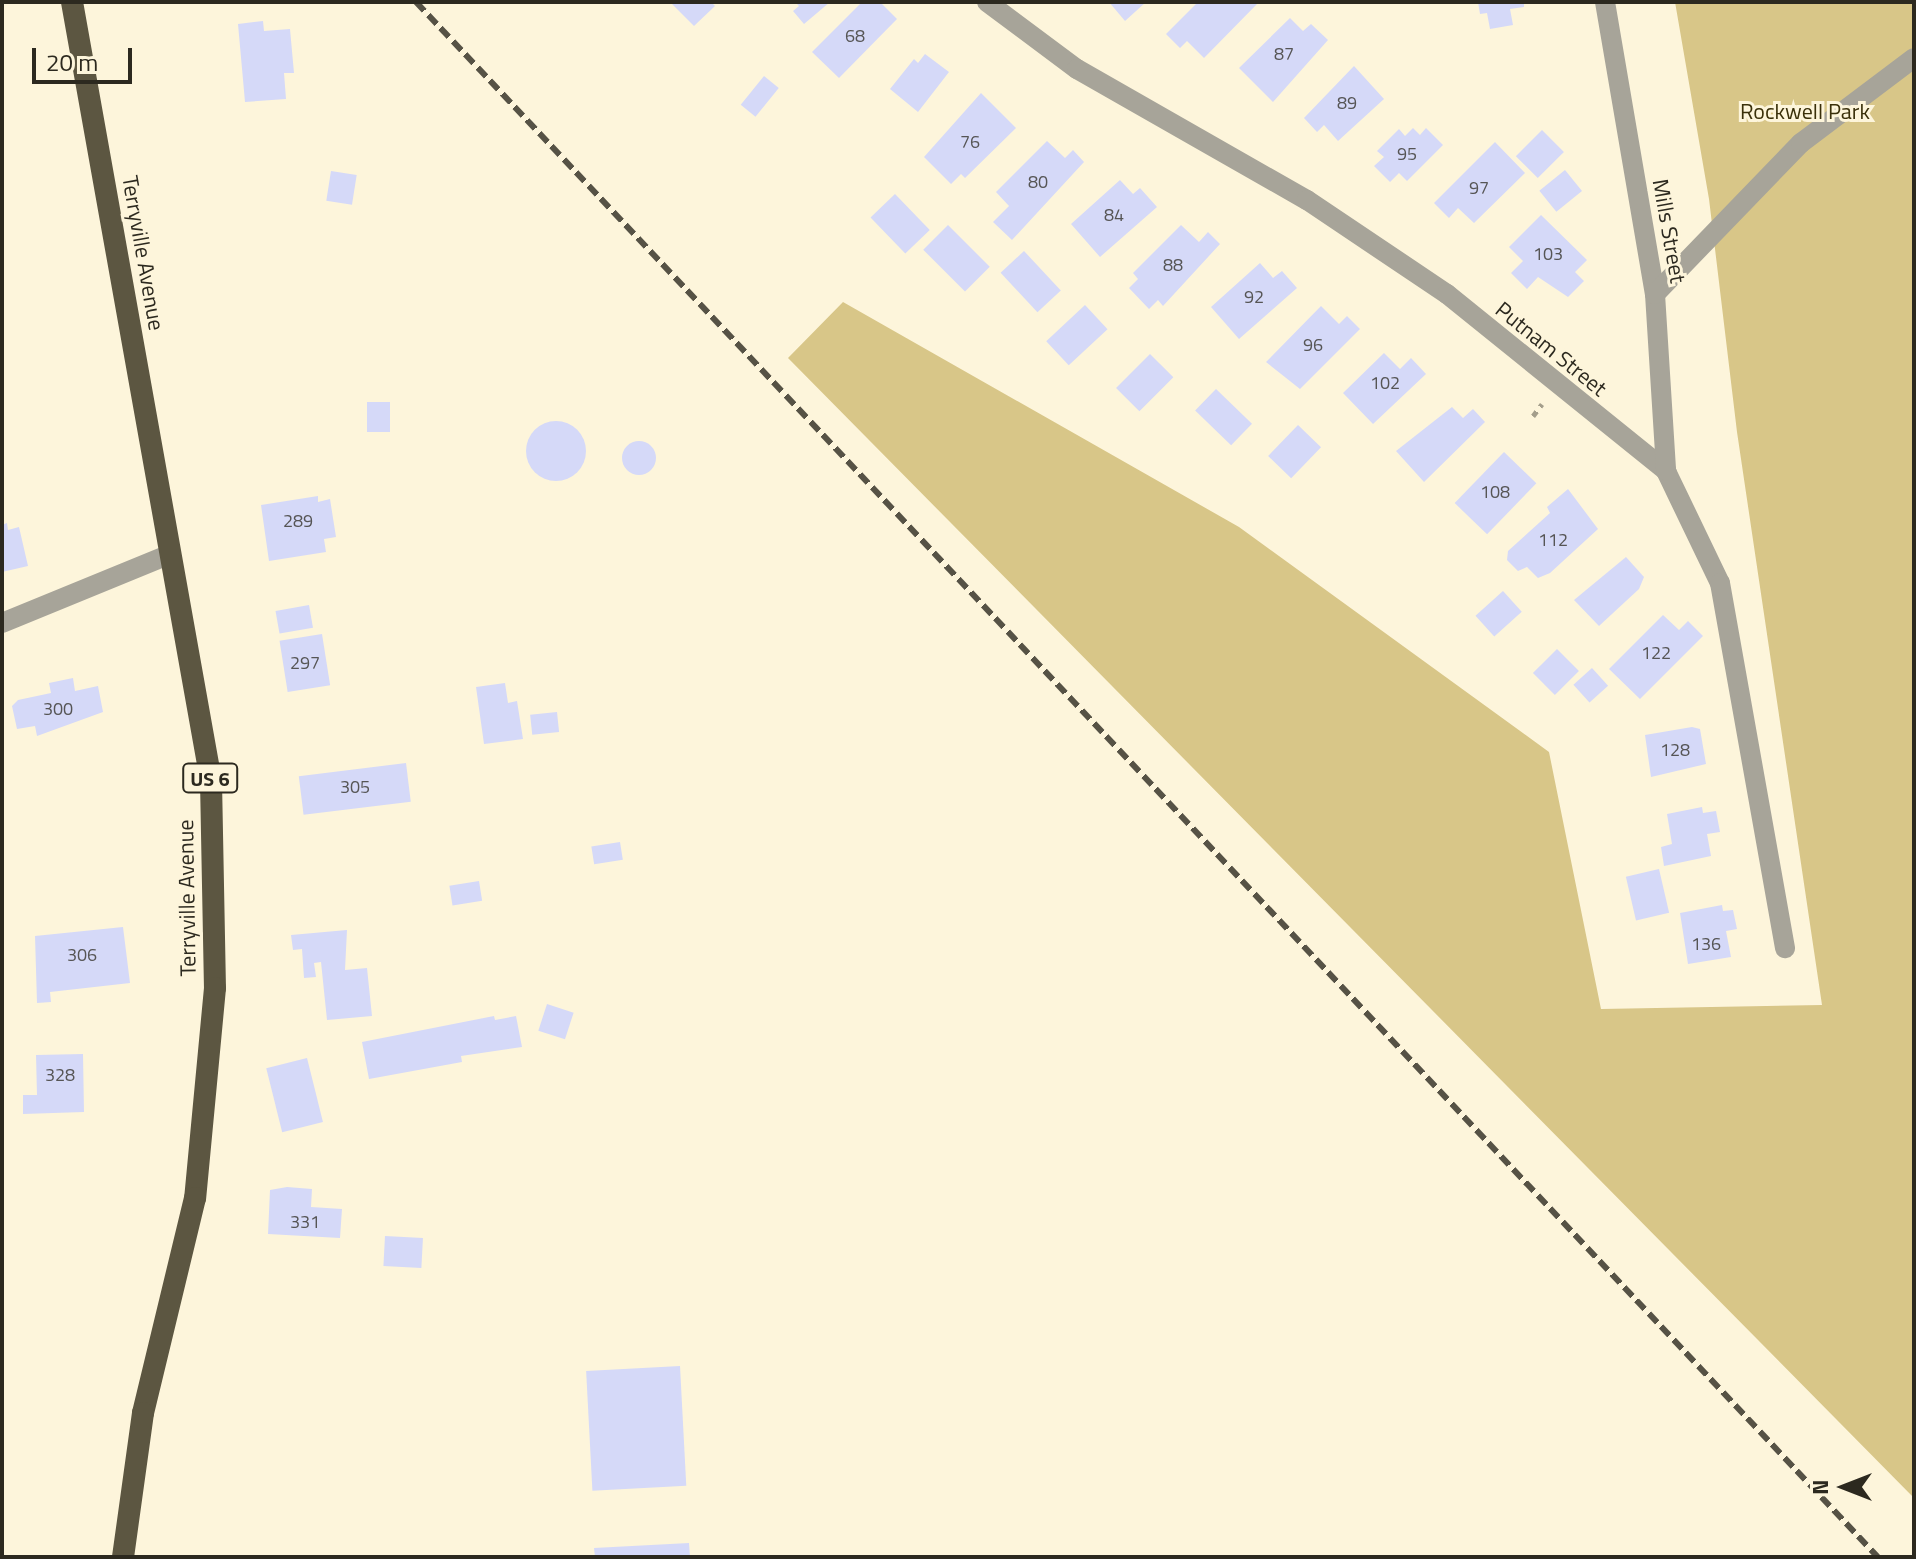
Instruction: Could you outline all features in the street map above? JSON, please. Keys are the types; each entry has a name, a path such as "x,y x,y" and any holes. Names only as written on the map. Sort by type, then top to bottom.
{"highway":[{"name":"Terryville Avenue","path":"72,2 211,781 215,988 195,1198 143,1413 123,1557"}],"street":[{"name":"Putnam Street","path":"987,2 1077,69 1307,200 1447,294 1666,471 1720,583 1785,948"},
{"name":"Mills Street","path":"1605,2 1655,294 1666,471"},
{"path":"1655,294 1801,143 1914,58"},
{"path":"2,623 170,554"}],"green space":[{"name":"Rockwell Park","path":"1675,2 1914,2 1914,1498 788,358 843,302 1239,527 1549,752 1601,1009 1822,1005 1737,432 1709,199"}],"building":[{"path":"670,2 711,2 715,6 694,26"},
{"path":"795,2 830,2 804,24 793,11 799,6"},
{"path":"862,2 880,2 897,19 839,78 812,52"},
{"path":"1109,2 1146,2 1125,21"},
{"path":"1198,2 1259,2 1204,58 1187,41 1180,48 1166,34"},
{"path":"1478,2 1524,2 1524,7 1510,9 1513,25 1490,29 1487,13 1480,14"},
{"path":"1290,18 1303,31 1311,24 1328,40 1273,102 1239,68"},
{"path":"263,21 264,31 290,29 294,73 284,73 286,99 245,102 238,24"},
{"path":"925,54 949,72 918,112 890,89 914,59 918,63"},
{"path":"1354,66 1384,99 1338,141 1324,125 1317,132 1304,118"},
{"path":"764,76 779,88 755,117 741,105"},
{"path":"981,93 1016,128 965,178 961,174 951,184 924,157"},
{"path":"1413,128 1420,135 1426,128 1443,145 1407,181 1399,173 1390,182 1374,166 1384,157 1377,151 1399,129 1405,136"},
{"path":"1542,130 1564,152 1538,178 1516,156"},
{"path":"1047,141 1065,158 1073,150 1084,162 1012,240 993,222 1009,206 996,192"},
{"path":"1495,142 1525,173 1474,223 1458,208 1449,218 1434,203"},
{"path":"1565,170 1582,191 1556,212 1539,191"},
{"path":"331,171 357,175 352,205 326,201"},
{"path":"1120,180 1133,194 1140,188 1157,207 1100,257 1071,224"},
{"path":"895,194 930,230 905,254 871,218"},
{"path":"1541,215 1587,260 1575,272 1584,281 1568,297 1538,277 1527,289 1511,273 1523,261 1509,247"},
{"path":"948,225 990,267 965,291 923,250"},
{"path":"1181,225 1199,242 1208,232 1220,244 1163,306 1158,300 1149,309 1129,288 1138,279 1133,273"},
{"path":"1024,251 1061,290 1037,312 1001,273"},
{"path":"1260,263 1273,278 1282,271 1297,288 1239,339 1211,307"},
{"path":"1085,305 1108,329 1069,365 1046,341"},
{"path":"1321,306 1339,324 1347,316 1360,329 1300,389 1266,362"},
{"path":"1384,353 1400,369 1411,358 1426,374 1373,424 1343,393"},
{"path":"1150,354 1173,377 1139,411 1116,388"},
{"path":"1216,389 1252,424 1231,445 1195,411"},
{"path":"367,402 390,402 390,432 367,432"},
{"path":"1452,407 1463,418 1473,409 1485,422 1424,482 1396,451"},
{"path":"556,421 568,423 577,430 584,439 584,463 577,472 568,479 556,481 544,479 535,472 528,463 526,451 528,439 535,430 544,423"},
{"path":"1298,425 1321,447 1291,478 1268,456"},
{"path":"639,441 651,446 656,458 651,470 639,475 627,470 622,458 627,446"},
{"path":"1504,452 1536,483 1487,534 1455,503"},
{"path":"1568,489 1598,529 1550,573 1538,578 1527,567 1518,571 1507,560 1508,551 1550,513 1547,507"},
{"path":"318,496 318,502 330,499 336,537 324,539 326,552 269,561 261,505"},
{"path":"7,523 8,530 19,527 28,566 2,572 2,525"},
{"path":"1626,557 1644,577 1639,589 1599,626 1574,600"},
{"path":"1503,591 1522,612 1494,637 1476,616"},
{"path":"309,605 313,628 280,634 276,611"},
{"path":"1663,615 1679,630 1688,621 1703,636 1640,699 1609,669"},
{"path":"322,634 330,685 288,692 280,641"},
{"path":"1557,649 1579,671 1555,695 1533,673"},
{"path":"1592,668 1608,686 1589,703 1573,685"},
{"path":"73,678 75,691 98,686 103,712 37,736 35,726 17,729 12,706 18,700 51,693 49,683"},
{"path":"505,683 508,703 517,701 523,739 484,744 476,687"},
{"path":"557,712 559,732 532,735 530,715"},
{"path":"1692,727 1700,729 1706,764 1651,777 1645,735"},
{"path":"406,763 411,802 304,815 299,776"},
{"path":"1702,807 1703,813 1716,811 1720,832 1707,834 1711,856 1664,866 1661,847 1672,844 1667,814"},
{"path":"620,842 623,860 594,864 591,847"},
{"path":"1659,869 1669,913 1636,920 1626,877"},
{"path":"479,881 482,901 452,905 449,886"},
{"path":"1722,905 1723,911 1733,910 1737,929 1726,931 1731,957 1688,964 1680,913"},
{"path":"123,927 130,983 50,992 51,1002 37,1003 35,936"},
{"path":"347,930 345,970 367,968 372,1016 327,1020 321,962 314,963 316,977 304,978 302,949 293,950 291,935"},
{"path":"547,1004 574,1013 565,1039 538,1031"},
{"path":"494,1016 495,1020 516,1016 522,1047 461,1056 462,1062 369,1079 362,1042"},
{"path":"83,1054 84,1112 23,1114 23,1095 37,1095 36,1055"},
{"path":"307,1058 323,1122 282,1132 266,1068"},
{"path":"287,1187 312,1189 311,1207 342,1209 340,1238 268,1234 270,1190"},
{"path":"385,1236 423,1238 421,1268 383,1266"},
{"path":"680,1366 686,1486 592,1491 586,1371"},
{"path":"689,1543 690,1557 595,1557 594,1548"}],"railway":[{"path":"416,2 1878,1557"}]}
